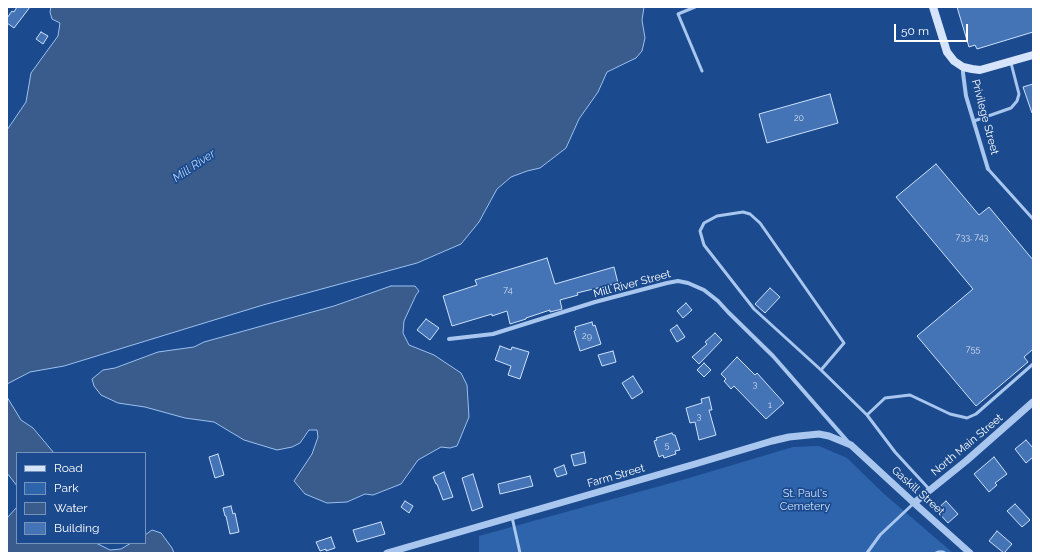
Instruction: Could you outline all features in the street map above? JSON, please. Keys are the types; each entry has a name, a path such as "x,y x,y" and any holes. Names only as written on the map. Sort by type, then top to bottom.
{"main road":[{"name":"Privilege Street","path":"933,7 947,52 954,61 963,67"},
{"path":"963,67 972,70 980,70 1033,55"}],"street":[{"name":"Privilege Street","path":"963,67 966,96 988,169"},
{"name":"Mill River Street","path":"449,339 493,334 638,290 678,281 688,283 704,290 718,301 773,356 851,445"},
{"name":"North Main Street","path":"914,503 1013,421 1033,402"},
{"name":"Farm Street","path":"387,553 789,437 819,434 829,436 851,445"},
{"name":"Gaskill Street","path":"851,445 970,553"}],"lane":[{"path":"695,7 678,14 702,71"},
{"path":"974,121 1011,108 1017,101 1019,94 1010,62"},
{"path":"988,169 1033,219"},
{"path":"821,370 844,343 760,223 750,214 743,212 717,216 704,223 700,231 704,245 754,309 821,370 867,415 895,452 930,490"},
{"path":"867,415 885,398 910,395 950,414 967,418 976,414 1033,364"},
{"path":"867,553 880,535 914,503"},
{"path":"512,517 520,553"},
{"path":"870,549 873,553"},
{"path":"936,553 945,553"}],"green space":[{"name":"St. Paul's Cemetery","path":"819,446 847,458 883,493 953,553 479,553 479,536 689,478 793,447"}],"water":[{"name":"Mill River","path":"51,7 644,7 642,20 645,38 642,51 636,58 607,72 598,92 579,119 566,148 540,168 511,177 497,189 479,222 461,244 417,263 263,305 64,366 30,372 7,384 7,130 26,102 31,73 58,36 60,23 52,19 50,12"},
{"path":"391,286 415,286 419,291 404,321 403,333 409,345 434,355 461,373 467,385 469,417 457,446 450,448 441,447 418,460 401,484 373,495 365,494 347,502 327,503 305,494 294,481 312,454 318,437 317,430 309,430 300,443 292,447 277,450 244,440 214,422 185,418 145,407 118,403 101,395 94,386 92,379 103,370 115,368 158,352 194,347 204,342 334,306"},
{"path":"7,397 21,420 33,428 53,452 16,452 16,485 7,473"},
{"path":"16,508 16,544 98,544 110,550 121,549 129,544 146,544 146,534 152,530 161,533 174,553 7,553 7,518"}],"building":[{"path":"17,7 30,7 14,28 7,23 7,18"},
{"path":"957,7 1033,7 1033,32 977,49 975,45 969,47"},
{"path":"41,32 48,36 43,44 36,39"},
{"path":"1033,84 1033,113 1032,113 1023,87"},
{"path":"830,94 838,123 767,143 759,114"},
{"path":"936,164 979,215 989,207 1033,260 1033,349 1024,357 1028,362 976,406 917,336 973,289 896,197"},
{"path":"547,258 555,284 614,267 618,283 577,293 578,295 560,300 562,309 550,312 550,310 510,324 507,311 452,326 443,296 477,285 475,280"},
{"path":"770,288 780,297 765,313 755,304"},
{"path":"686,303 692,310 683,318 677,311"},
{"path":"426,319 439,328 430,340 417,330"},
{"path":"592,322 593,326 595,325 601,344 580,351 574,331 576,330 575,327"},
{"path":"677,325 685,337 677,342 670,330"},
{"path":"715,333 722,340 699,364 692,357 707,344 705,342"},
{"path":"500,346 511,350 512,347 529,352 520,379 508,375 511,366 495,360"},
{"path":"613,351 616,362 602,366 598,355"},
{"path":"737,357 755,375 757,373 784,403 766,419 734,386 731,389 724,381 726,379 721,374"},
{"path":"704,363 711,370 704,377 697,370"},
{"path":"633,376 643,392 632,399 622,383"},
{"path":"709,397 712,410 709,410 716,435 699,440 695,422 690,423 686,408 702,403 701,399"},
{"path":"672,433 675,435 680,450 675,451 676,454 664,458 663,455 659,457 654,441 657,440 656,438"},
{"path":"1026,440 1033,448 1033,457 1026,463 1015,449"},
{"path":"584,452 586,463 574,466 571,455"},
{"path":"218,454 224,475 215,478 209,457"},
{"path":"994,457 1007,474 995,483 997,485 989,492 974,474"},
{"path":"564,465 567,474 557,477 554,469"},
{"path":"444,472 453,497 443,500 433,477"},
{"path":"473,474 483,507 472,511 462,478"},
{"path":"530,476 533,486 500,494 498,484"},
{"path":"405,501 413,506 409,513 401,507"},
{"path":"946,501 958,514 948,523 936,510"},
{"path":"1015,504 1030,520 1022,527 1007,511"},
{"path":"231,506 233,514 235,513 239,532 230,534 223,508"},
{"path":"381,522 385,534 357,542 353,530"},
{"path":"997,531 1012,544 1004,553 989,541"},
{"path":"331,537 335,548 320,551 316,542"}]}
